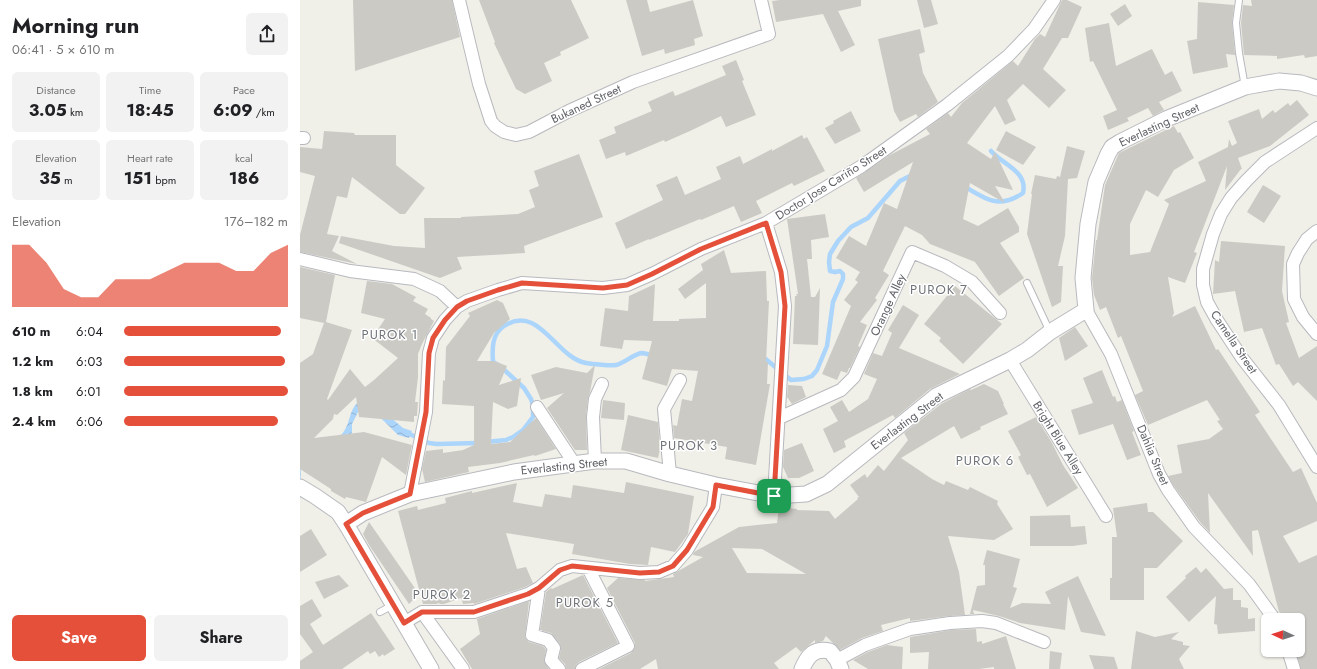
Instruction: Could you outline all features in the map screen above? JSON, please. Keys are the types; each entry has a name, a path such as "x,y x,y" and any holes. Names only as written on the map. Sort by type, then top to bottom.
{"street":[{"name":"Bukaned Street","path":"459,0 479,84 491,121 495,126 504,132 516,135 529,132 569,111 633,82 770,34 761,0"},
{"name":"Doctor Jose Cariño Street","path":"410,494 426,412 429,353 433,338 445,320 457,307 467,301 522,283 603,288 627,285 701,249 766,223 862,166 947,105 1008,56 1034,29 1054,0"},
{"name":"Everlasting Street","path":"346,524 363,513 410,494 514,472 595,461 626,461 670,474 716,485 774,496 806,494 828,484 936,396 1010,360 1050,332 1086,310 1083,278 1088,224 1096,182 1112,147 1166,120 1245,87 1279,81 1300,83 1317,88"},
{"name":"Camella Street","path":"1317,128 1265,162 1232,198 1221,214 1213,234 1203,269 1203,285 1208,302 1217,320 1242,358 1279,405 1317,467"},
{"path":"766,223 781,272 785,306 774,496"},
{"path":"1317,231 1307,239 1293,264 1294,299 1303,317 1317,334"},
{"name":"Orange Alley","path":"779,418 841,390 854,377 912,252 945,266 972,282 1000,313"},
{"path":"300,259 350,271 414,279 440,291 457,307"},
{"name":"Dahlia Street","path":"1086,310 1111,354 1159,474 1168,490 1194,527 1249,584 1270,613"},
{"name":"Bright Blue Alley","path":"1010,360 1106,516"},
{"path":"670,474 664,409 680,380"},
{"path":"595,461 593,417 595,399 602,384"},
{"path":"537,407 574,464"},
{"path":"404,623 422,612 474,612 528,594 539,588 560,570 572,566 640,573 659,572 673,566 687,550 713,507 716,485"},
{"path":"300,487 338,512 346,524 387,608 404,623 431,669"},
{"path":"582,669 628,646 588,568"},
{"path":"539,588 532,635 548,640 554,648 551,660 559,669"},
{"path":"422,612 463,669"},
{"path":"802,669 806,659 814,652 821,649 830,651 839,664 865,645 910,629 950,623 982,621 996,623 1044,642"},
{"path":"1290,657 1294,669"}],"lane":[{"path":"1239,0 1236,23 1239,53 1245,87"},
{"path":"1027,283 1050,332"}],"water":[{"path":"361,399 383,411 403,428 412,431 409,438 398,435 371,409 358,412 352,424 352,433 301,470 301,503 300,463 342,434 345,430 351,412"}],"building":[{"path":"353,0 452,0 460,37 355,71"},
{"path":"479,0 571,0 589,38 560,52 561,55 544,63 552,81 525,94 516,89 494,43 495,42"},
{"path":"626,0 647,0 650,12 693,0 703,36 694,39 695,45 665,54 664,49 642,56"},
{"path":"861,0 861,6 838,11 855,45 841,52 823,14 776,22 772,1"},
{"path":"917,0 931,0 938,24 924,28"},
{"path":"1062,0 1067,0 1082,7 1068,38 1062,38 1043,69 1066,90 1049,108 1023,84 1007,100 1016,120 1005,125 995,106 967,143 991,159 995,152 1013,190 995,186 1005,203 970,183 963,219 978,226 1008,208 1019,227 1019,232 1000,243 1024,278 999,296 975,262 930,244 922,235 905,226 883,271 889,275 875,298 877,300 860,322 867,325 858,346 860,347 850,368 847,373 841,371 837,380 822,374 851,306 844,300 858,282 855,280 860,272 836,258 849,236 866,246 884,203 897,209 913,162 864,192 856,178 890,155 930,134 926,129 948,113 951,117 962,103 1013,61 1018,66 1035,39 1040,34 1045,37"},
{"path":"1251,0 1317,0 1317,56 1305,58 1304,55 1277,59 1277,56 1244,55 1241,23 1243,5 1252,6"},
{"path":"1198,2 1234,5 1232,23 1235,55 1226,54 1228,67 1193,74 1187,41 1197,39"},
{"path":"1125,4 1132,16 1118,26 1110,14"},
{"path":"1109,23 1116,66 1152,49 1165,75 1172,71 1182,91 1159,102 1164,110 1153,116 1148,108 1127,118 1129,121 1108,130 1103,116 1117,110 1093,61 1090,62 1085,28"},
{"path":"920,29 925,52 919,54 923,73 938,102 918,117 916,114 900,122 894,111 878,39"},
{"path":"736,60 744,80 742,81 756,115 726,127 721,116 665,142 664,140 626,156 625,152 606,159 599,140 616,133 614,127 652,111 648,102 673,91 675,96 726,75 722,66"},
{"path":"1297,100 1309,115 1270,146 1238,158 1242,169 1225,190 1227,166 1194,252 1197,253 1185,283 1168,277 1174,313 1172,317 1195,306 1216,350 1218,349 1260,412 1255,415 1293,472 1301,468 1317,503 1317,521 1283,536 1299,563 1317,555 1317,669 1301,669 1298,657 1305,657 1305,613 1279,612 1258,530 1252,531 1253,556 1208,493 1210,533 1200,522 1168,476 1182,473 1177,445 1209,439 1223,429 1217,421 1220,420 1207,400 1148,425 1135,395 1143,391 1121,336 1118,338 1106,307 1100,310 1094,295 1092,278 1096,240 1105,185 1119,153 1174,126 1178,133 1180,132 1194,158 1174,170 1158,197 1146,190 1130,224 1130,255 1150,252 1169,204 1164,200 1206,181 1198,162 1228,147 1229,139 1232,146 1237,143 1228,121 1259,109 1262,119 1273,110 1275,113 1288,103 1290,106"},
{"path":"851,111 861,131 835,144 825,128 834,123 833,121"},
{"path":"324,131 354,133 355,135 396,135 396,165 425,188 405,214 400,214 352,177 347,198 337,196 327,234 339,236 332,251 357,264 300,252 300,235 315,176 300,172 300,147 322,149"},
{"path":"1006,131 1036,147 1023,165 996,150"},
{"path":"802,135 804,139 807,137 825,171 794,186 792,183 756,201 762,213 741,222 734,206 626,249 615,223 663,200 656,185 677,176 685,195 721,179 716,167 740,156 743,164"},
{"path":"1067,146 1085,151 1077,178 1068,179 1065,236 1058,266 1063,266 1061,302 1052,307 1027,234 1031,194 1035,175 1056,179 1057,176 1060,177"},
{"path":"579,154 603,217 524,246 525,253 457,257 462,269 440,278 339,243 341,236 394,246 425,248 424,218 461,218 518,214 535,207 529,190 539,186 534,171"},
{"path":"1263,185 1281,196 1264,223 1247,212"},
{"path":"825,214 829,237 811,240 812,259 807,259 811,297 815,297 820,288 818,345 793,344 795,296 798,294 787,219"},
{"path":"1221,241 1285,246 1282,291 1289,322 1286,323 1299,358 1317,346 1317,401 1298,382 1293,386 1279,364 1276,365 1262,328 1244,332 1235,291 1213,294 1215,260 1219,262"},
{"path":"724,250 731,273 766,271 767,301 769,301 766,362 768,362 767,384 770,384 756,465 725,459 727,447 674,438 673,425 677,426 682,399 692,401 698,371 672,369 667,386 642,379 652,341 624,340 622,349 600,346 605,308 628,311 629,296 655,284 653,321 679,321 679,319 706,318 706,283 685,299 678,289 703,270 701,264"},
{"path":"300,267 335,275 326,322 352,330 327,399 328,400 350,369 365,387 398,358 372,338 385,319 361,313 367,281 392,284 416,297 413,301 428,309 425,314 434,321 418,354 418,377 415,402 418,402 417,416 414,416 414,422 359,417 356,397 337,415 334,414 333,419 314,438 364,432 412,445 406,475 382,457 366,502 346,497 345,499 300,469 300,363 313,354 324,323 300,318"},
{"path":"955,286 1002,324 963,364 939,341 941,338 924,324"},
{"path":"497,300 503,303 510,319 494,333 477,361 494,361 507,366 499,385 521,378 517,406 508,409 493,402 491,444 510,442 536,418 556,449 535,456 500,463 468,467 469,472 425,482 422,469 426,451 443,449 443,453 463,450 474,445 474,406 442,404 443,380 445,381 446,347 470,316 468,313"},
{"path":"903,305 919,315 899,348 960,374 930,389 895,418 893,415 844,441 846,447 834,453 823,429 838,421 830,407 842,400 849,412 868,399 877,379 864,374 873,353 882,356 892,333 888,330"},
{"path":"1075,327 1088,346 1065,361 1059,338"},
{"path":"595,365 586,416 587,450 575,450 547,408 564,393 541,400 531,375 556,367 587,373"},
{"path":"1102,370 1113,397 1115,396 1117,402 1122,400 1134,431 1132,432 1141,455 1127,460 1113,424 1079,435 1071,410 1093,403 1083,378"},
{"path":"984,384 998,391 1008,414 980,427 981,429 961,439 954,426 901,458 932,479 944,485 946,481 968,490 970,487 998,501 997,504 1013,529 994,540 948,536 959,572 965,615 910,621 910,618 881,625 883,631 862,638 840,650 826,636 823,641 815,643 815,640 801,652 796,647 774,663 779,669 658,669 656,659 640,669 599,669 631,653 635,647 635,643 607,588 618,578 645,581 674,577 673,574 703,557 693,555 694,552 739,527 777,523 779,507 797,510 829,511 835,519 859,497 850,485 865,474 867,478 878,465 884,471 908,440 904,433 941,404 970,389 971,390","holes":["732,548 762,549 806,574 747,573"]},
{"path":"788,385 802,386 806,397 792,404 787,397"},
{"path":"603,400 625,403 624,420 601,418"},
{"path":"628,415 658,422 660,449 658,458 621,450"},
{"path":"1036,417 1063,465 1078,488 1047,507 1030,474 1027,475 1018,457 1021,455 1008,431"},
{"path":"802,443 814,471 799,478 788,478 783,467 784,450"},
{"path":"626,482 694,496 688,534 675,552 651,547 648,565 630,564 572,554 574,544 506,533 517,569 526,567 533,583 474,604 463,604 461,598 444,604 423,604 398,511 417,506 418,510 446,503 445,498 472,491 472,493 517,483 513,502 542,507 545,494 571,498 573,485 624,493"},
{"path":"1147,503 1148,512 1153,512 1183,541 1157,568 1144,568 1144,600 1110,600 1110,578 1112,578 1112,537 1117,537 1113,508"},
{"path":"1070,515 1071,527 1085,526 1087,544 1073,546 1030,546 1030,516"},
{"path":"369,522 419,594 409,604 363,534"},
{"path":"311,529 327,555 300,572 300,536"},
{"path":"987,550 1020,559 1013,587 1017,588 1010,608 1022,603 1051,604 1045,592 1078,576 1106,636 1081,632 1068,596 1065,630 1020,623 973,610 974,614 970,614 977,586 985,585 985,565 983,565"},
{"path":"1196,567 1201,573 1206,568 1224,589 1233,588 1233,600 1241,600 1241,607 1248,608 1248,619 1255,618 1255,631 1218,634 1218,625 1214,624 1216,596 1189,622 1166,597 1186,578 1185,576"},
{"path":"339,575 349,586 324,599 315,582"},
{"path":"583,575 618,643 579,662 575,669 566,669 565,664 559,658 561,649 560,644 551,633 540,630 546,592 551,588 552,589"},
{"path":"312,599 322,616 310,624 323,645 371,613 395,649 384,656 383,654 379,657 375,651 370,654 368,651 342,669 300,669 300,661 313,652 300,634 300,606"},
{"path":"529,601 525,637 529,642 543,646 546,650 544,661 549,669 472,669 460,649 480,634 477,619"},
{"path":"976,629 977,642 982,641 982,644 1006,636 1016,669 994,669 994,667 979,669 928,669 929,652 910,653 910,637 951,630"},
{"path":"1136,631 1155,637 1179,632 1171,639 1183,642 1183,645 1190,646 1179,659 1184,669 1131,669"},
{"path":"887,645 903,647 902,669 868,669 853,660 868,652"},
{"path":"1050,651 1062,653 1060,669 1049,669"},
{"path":"1089,655 1114,657 1118,669 1094,669"}],"waterway":[{"path":"964,186 986,199 1000,202 1015,198 1023,193 1024,185 1022,179 1013,169 991,151"},
{"path":"762,356 791,380 804,379 812,376 817,370 827,346 833,302 843,279 843,274 840,271 830,271 830,254 838,241 851,227 868,218 900,181 912,175"},
{"path":"486,442 506,440 513,437 523,430 533,417 533,406 531,399 524,388 500,366 493,362 495,337 504,326 516,321 527,321 537,326 547,334 565,352 575,359 586,363 616,365 643,353 654,356"},
{"path":"405,432 429,443 479,443"}],"district":[{"name":"PUROK 7","path":"939,289"},
{"name":"PUROK 1","path":"390,334"},
{"name":"PUROK 3","path":"689,445"},
{"name":"PUROK 6","path":"985,460"},
{"name":"PUROK 2","path":"442,594"},
{"name":"PUROK 5","path":"585,602"}],"route":[{"path":"766,223 781,272 785,306 774,496 716,485 713,507 687,550 673,566 659,572 640,573 572,566 560,570 539,588 528,594 474,612 422,612 404,623 346,524 363,513 410,494 426,412 429,353 433,338 445,320 457,307 467,301 522,283 586,288 603,288 627,285 701,249 766,223"}]}
